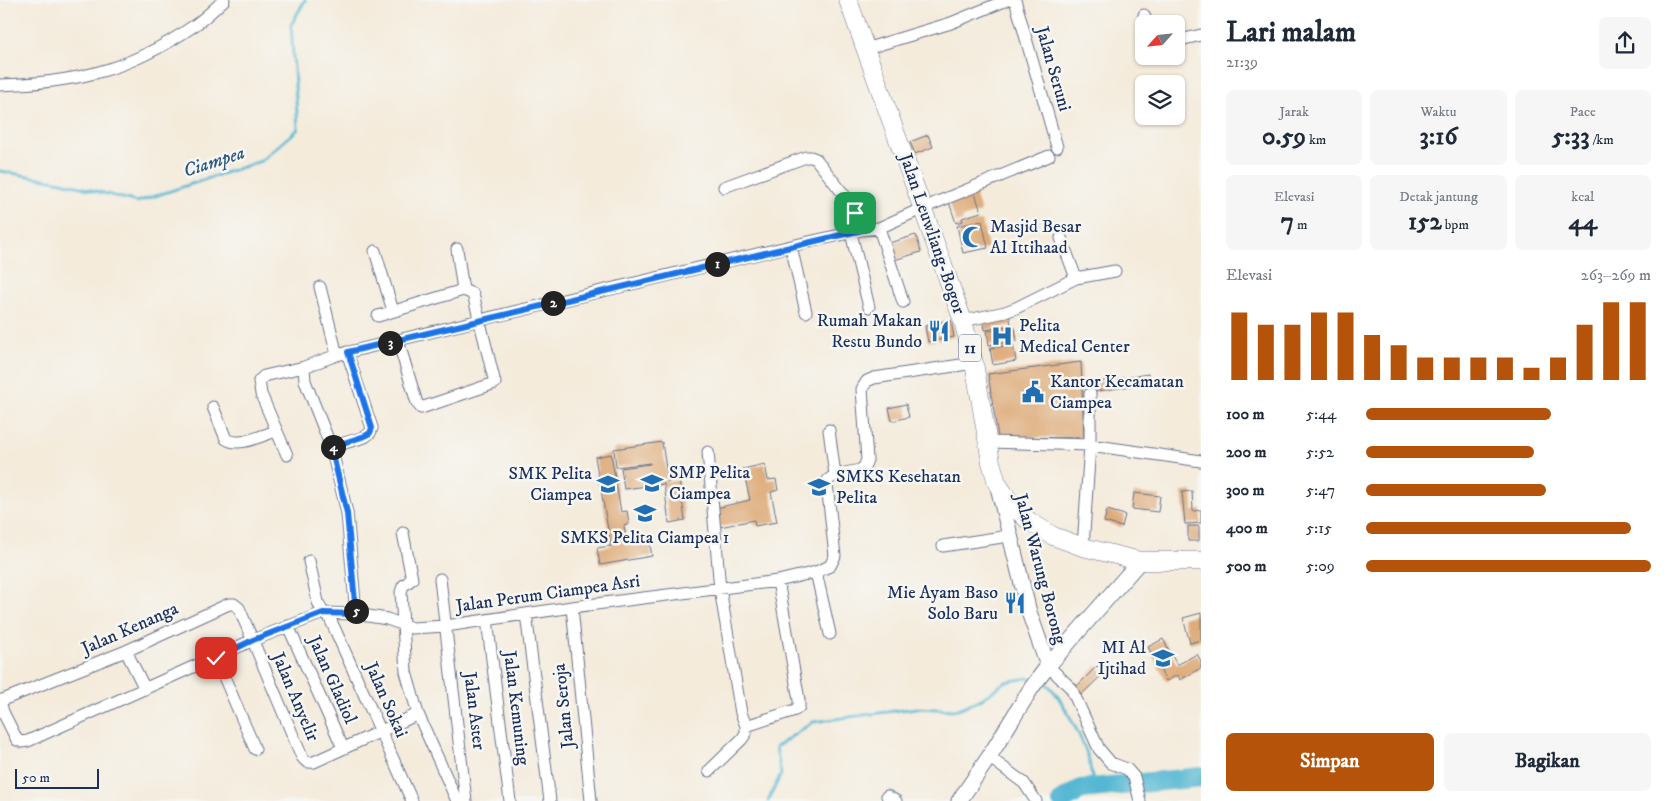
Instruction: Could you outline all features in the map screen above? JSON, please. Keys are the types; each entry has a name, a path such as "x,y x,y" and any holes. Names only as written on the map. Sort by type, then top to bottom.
{"highway":[{"name":"Jalan Leuwliang-Bogor","path":"848,0 963,322 974,363 997,483 1012,505 1029,521 1053,536 1083,547 1140,561 1201,561"}],"main road":[{"name":"Jalan Warung Borong","path":"997,483 1009,536 1030,612 1048,666"},
{"name":"Jalan Warung Borong","path":"959,801 989,757 1032,687 1048,666 1140,561"}],"street":[{"path":"0,85 62,79 96,73 134,59 169,42 197,24 224,0"},
{"path":"865,49 951,22 1007,0"},
{"name":"Jalan Seruni","path":"1015,0 1057,147"},
{"path":"1185,39 1201,36"},
{"path":"287,454 261,394 259,381 264,376 304,367 342,354 480,320 792,246 879,228 1048,156"},
{"path":"724,187 806,157 816,160 847,199 855,213 869,307"},
{"path":"879,228 903,302"},
{"path":"1061,238 1076,278"},
{"path":"792,246 806,312"},
{"path":"457,249 463,290"},
{"path":"376,251 394,311"},
{"path":"963,322 1016,308 1076,278 1116,271"},
{"path":"320,287 342,354 372,428 370,433 365,436 331,447"},
{"path":"378,316 463,290 473,294 495,383 421,408 417,404 398,341"},
{"path":"829,430 835,475 860,470 867,460 862,389 867,381 874,378 974,363"},
{"path":"304,367 305,381 331,447 347,513 356,614"},
{"path":"1083,547 1090,445 1090,394"},
{"path":"213,407 226,439 230,442 243,442 276,431"},
{"path":"988,442 1090,445 1201,461"},
{"path":"708,452 720,589 740,712 746,726 746,733 742,739 710,771"},
{"name":"Jalan Perum Ciampea Asri","path":"1,706 17,740 22,742 216,658 253,640 326,614 356,614 412,628 446,626 487,620 526,619 572,607 778,581 816,572 830,566 835,556 827,484 828,480 835,475"},
{"path":"403,533 412,579 401,589 404,665 418,714 457,801"},
{"path":"943,546 1009,536"},
{"name":"Jalan Sokai","path":"309,561 318,602 326,614 412,801"},
{"path":"816,572 830,634"},
{"name":"Jalan Aster","path":"440,579 466,801"},
{"path":"746,726 795,710 799,706 778,581"},
{"name":"Jalan Kenanga","path":"1,706 229,604 234,604 239,608 253,640"},
{"name":"Jalan Seroja","path":"572,607 591,801"},
{"path":"526,619 550,801"},
{"name":"Jalan Kemuning","path":"487,620 510,801"},
{"name":"Jalan Gladiol","path":"288,626 344,748"},
{"name":"Jalan Anyelir","path":"253,640 305,761 309,763 418,714"},
{"path":"126,651 145,689"},
{"path":"216,658 255,748"},
{"path":"1048,666 1071,688 1099,749 1111,763 1127,769 1134,777 1140,801"},
{"path":"989,757 1024,783 1036,801"}],"building":[{"path":"928,135 933,147 915,154 910,142"},
{"path":"974,190 981,212 962,218 963,221 956,223 948,199"},
{"name":"Masjid Besar Al Ittihaad","path":"982,221 988,248 963,253 957,226"},
{"path":"916,235 921,252 894,260 889,243"},
{"path":"1009,313 1011,325 985,330 983,318"},
{"name":"Rumah Makan Restu Bundo","path":"951,320 954,337 928,342 925,326"},
{"name":"Pelita Medical Center","path":"1015,328 1017,341 989,345 987,331"},
{"path":"1013,345 1016,361 993,365 990,348"},
{"path":"1081,362 1084,438 998,437 988,374"},
{"path":"1148,374 1150,383 1092,392 1091,383"},
{"path":"906,404 909,417 892,421 889,408"},
{"name":"SMP Pelita Ciampea","path":"662,442 668,482 679,480 685,520 669,523 664,484 624,489 621,468 650,463 616,467 614,449"},
{"name":"SMK Pelita Ciampea","path":"611,454 621,512 627,511 629,524 624,526 627,543 649,540 652,556 600,565 597,548 611,546 595,457"},
{"path":"765,464 768,480 776,479 778,490 771,492 777,522 755,526 754,520 720,527 716,508 750,500 743,469"},
{"path":"1192,491 1193,511 1201,510 1201,523 1185,524 1182,492"},
{"path":"1134,493 1160,496 1158,512 1132,509"},
{"path":"1107,510 1125,515 1122,527 1104,522"},
{"path":"1188,526 1199,526 1199,541 1188,541"},
{"path":"1201,613 1201,640 1190,643 1183,618"},
{"name":"MI Al Ijtihad","path":"1163,639 1177,665 1197,654 1201,661 1201,668 1180,680 1178,675 1166,681 1148,647"},
{"path":"1097,666 1104,673 1081,695 1075,688"}],"waterway":[{"name":"Ciampea","path":"0,171 62,182 137,202 261,161 298,129 291,25 305,0"},
{"path":"768,801 781,774 776,747 813,722 916,708 956,710 982,699 1005,682 1032,679"},
{"path":"1043,682 1056,694 1077,730 1089,761 1094,788"},
{"path":"1062,801 1081,789 1201,777"}],"place":[{"name":"Masjid Besar Al Ittihaad","path":"973,237"},
{"name":"Rumah Makan Restu Bundo","path":"939,331"},
{"name":"Pelita Medical Center","path":"1002,336"},
{"name":"Kantor Kecamatan Ciampea","path":"1033,392"},
{"name":"SMP Pelita Ciampea","path":"652,483"},
{"name":"SMK Pelita Ciampea","path":"608,484"},
{"name":"SMKS Kesehatan Pelita","path":"819,487"},
{"name":"SMKS Pelita Ciampea 1","path":"645,513"},
{"name":"Mie Ayam Baso Solo Baru","path":"1015,603"},
{"name":"MI Al Ijtihad","path":"1163,658"}],"route":[{"path":"216,658 253,640 323,613 356,614 347,513 331,447 365,436 370,433 372,428 348,352 862,230 855,213"}]}
